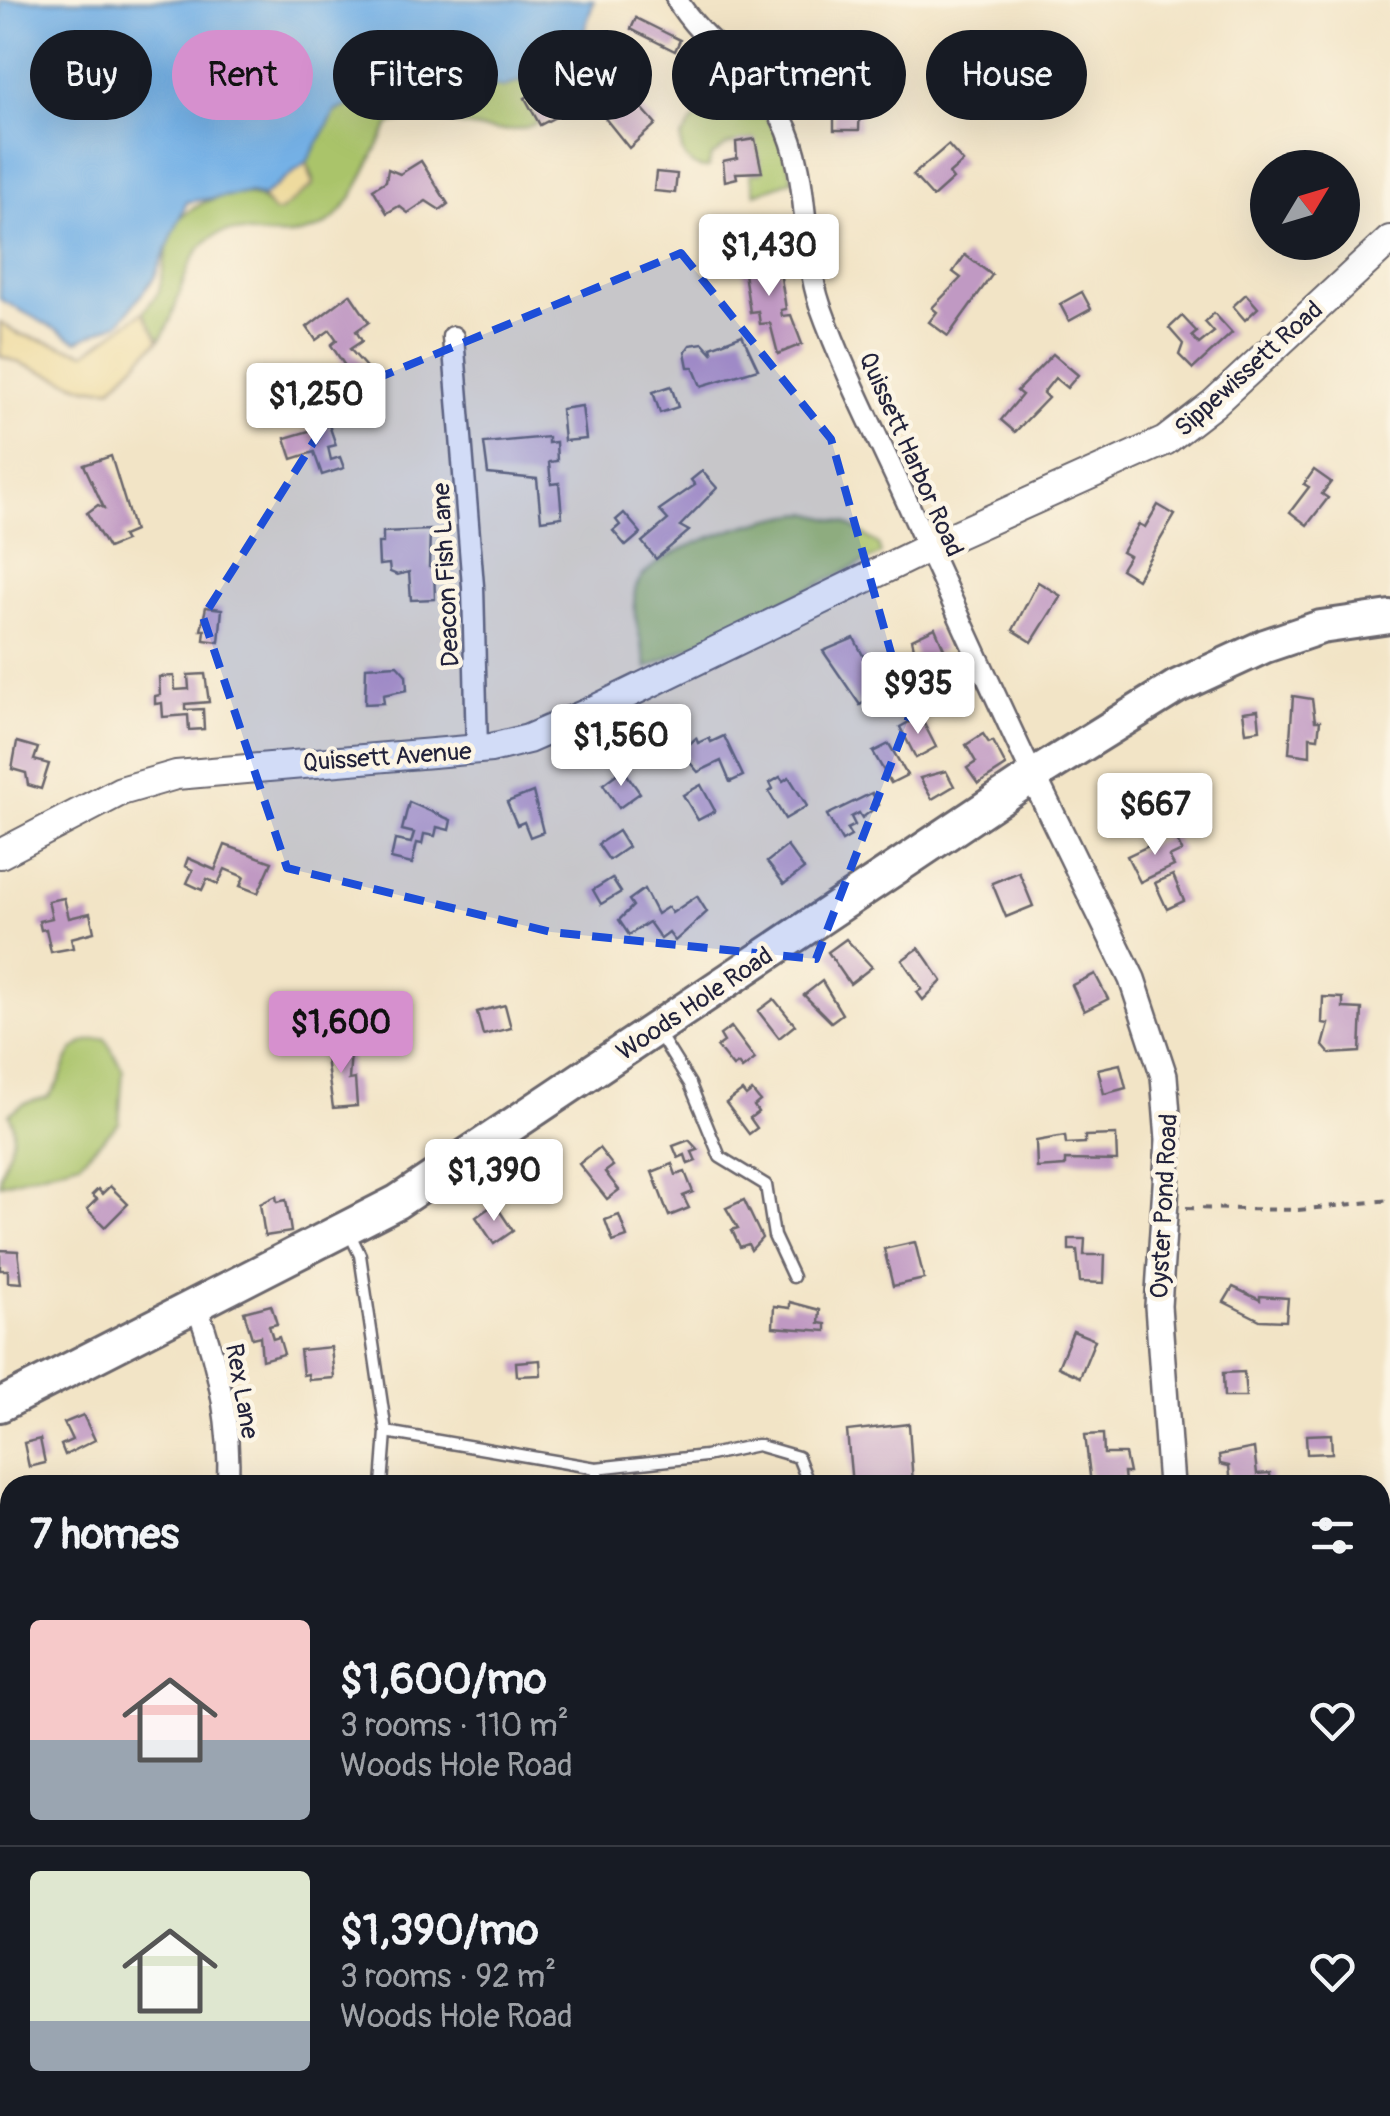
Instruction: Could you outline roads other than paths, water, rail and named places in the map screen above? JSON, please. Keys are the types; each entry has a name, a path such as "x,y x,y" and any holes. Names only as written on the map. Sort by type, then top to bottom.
{"highway":[{"name":"Woods Hole Road","path":"0,1405 397,1202 1033,776 1176,688 1265,646 1321,627 1390,616"}],"main road":[{"name":"Sippewissett Road","path":"928,548 1165,441 1213,404 1385,251"},
{"name":"Quissett Avenue","path":"0,854 121,792 176,775 477,750 528,739 928,548"}],"street":[{"name":"Quissett Harbor Road","path":"677,0 698,27 756,82 783,122 794,156 808,263 820,304 1033,776"},
{"name":"Deacon Fish Lane","path":"452,337 474,586 477,750"},
{"name":"Oyster Pond Road","path":"1033,776 1106,920 1153,1034 1169,1108 1167,1208 1158,1306 1170,1475"},
{"name":"Rex Lane","path":"198,1307 212,1347 228,1429 228,1475"}],"lane":[{"path":"656,1028 690,1084 720,1158 766,1185 774,1236 793,1277"},
{"path":"347,1229 360,1255 386,1432 383,1475"},
{"path":"386,1432 596,1468 706,1456 757,1445 798,1457 805,1475"},
{"path":"596,1468 597,1475"}],"water":[{"path":"0,0 594,0 585,30 518,30 518,82 503,88 498,87 498,30 333,30 333,116 307,162 262,197 250,193 187,202 154,278 120,322 77,341 0,299"}]}
